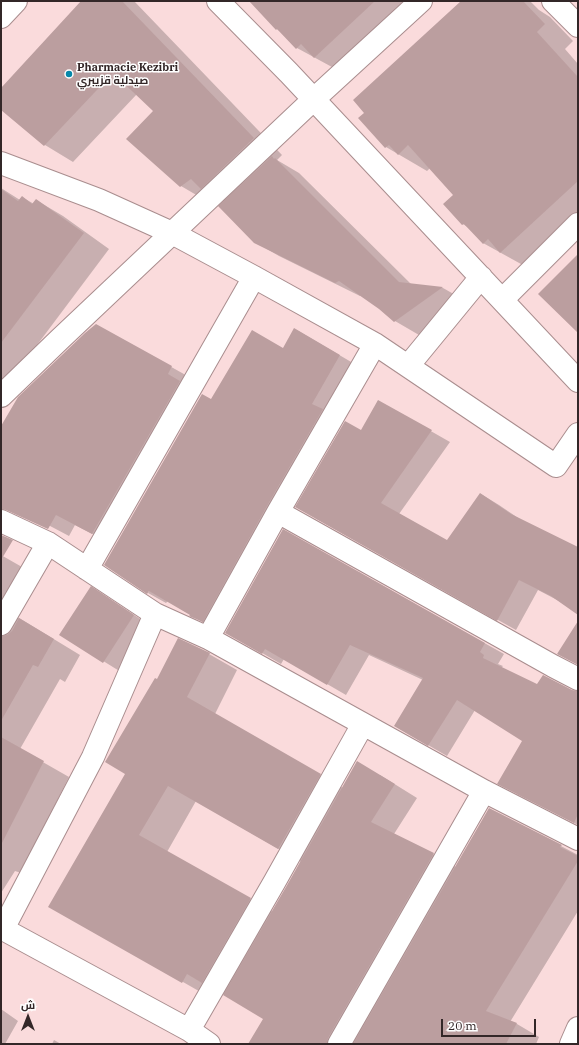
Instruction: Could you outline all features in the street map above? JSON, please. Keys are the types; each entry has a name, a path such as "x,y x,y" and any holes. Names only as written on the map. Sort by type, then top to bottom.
{"street":[{"path":"1,17 16,1"},
{"path":"218,1 314,99 578,381"},
{"path":"1,396 58,340 314,99 421,1"},
{"path":"553,1 578,26"},
{"path":"1,163 99,200 172,233 254,277 375,344 556,466 578,434"},
{"path":"502,300 578,224"},
{"path":"87,569 254,277"},
{"path":"408,366 481,278"},
{"path":"208,638 278,512 375,344"},
{"path":"278,512 578,679"},
{"path":"1,521 48,543 155,614 208,638 484,791 578,839"},
{"path":"1,624 48,543"},
{"path":"155,614 93,757 2,928 189,1030 209,1044"},
{"path":"189,1030 363,724"},
{"path":"339,1044 484,791"},
{"path":"571,1044 578,1028"}],"building":[{"path":"81,1 122,1 254,138 201,189 191,179 180,187 126,139 153,111 113,73 44,146 1,110 1,88"},
{"path":"249,1 375,1 314,58 301,44 296,49"},
{"path":"461,1 523,1 545,24 537,32 578,77 578,181 500,253 488,239 483,244 464,224 462,225 443,204 453,195 408,145 398,155 389,145 385,148 358,118 364,113 353,100"},
{"path":"272,156 399,282 443,287 394,322 379,309 339,281 335,283 254,243 218,206"},
{"path":"1,189 18,201 22,196 32,204 36,199 84,233 1,343"},
{"path":"578,254 578,333 538,294"},
{"path":"96,324 172,366 168,374 180,381 92,534 56,515 48,529 1,509 1,426 18,397"},
{"path":"294,328 340,355 312,404 323,409 203,622 189,616 190,615 149,591 147,594 104,565 202,394 211,399 252,330 283,348"},
{"path":"378,400 432,430 381,503 447,540 480,493 511,514 578,547 578,615 551,596 519,580 497,621 295,507 345,421 361,430"},
{"path":"283,529 485,643 480,652 484,655 483,658 537,684 543,675 572,690 578,691 578,814 574,823 497,784 522,741 457,700 428,746 394,726 423,678 350,645 327,685 265,649 262,654 225,633"},
{"path":"1,535 13,540 1,560"},
{"path":"91,586 134,615 103,663 59,635"},
{"path":"19,618 54,639 38,667 33,665 1,721 1,636 7,635 12,631"},
{"path":"578,621 578,665 557,654"},
{"path":"178,638 210,653 187,697 321,774 278,849 168,786 139,835 251,898 202,983 187,974 182,983 48,907 125,774 105,762 155,678 157,679"},
{"path":"1,737 44,761 1,845"},
{"path":"357,761 395,784 371,822 434,853 328,1038 327,1044 248,1044 263,1019 223,995"},
{"path":"489,808 562,845 560,847 578,856 578,861 486,1011 517,1023 506,1044 353,1044"}],"place":[{"name":"Pharmacie Kezibri صيدلية قزيبري","path":"69,74"}]}
